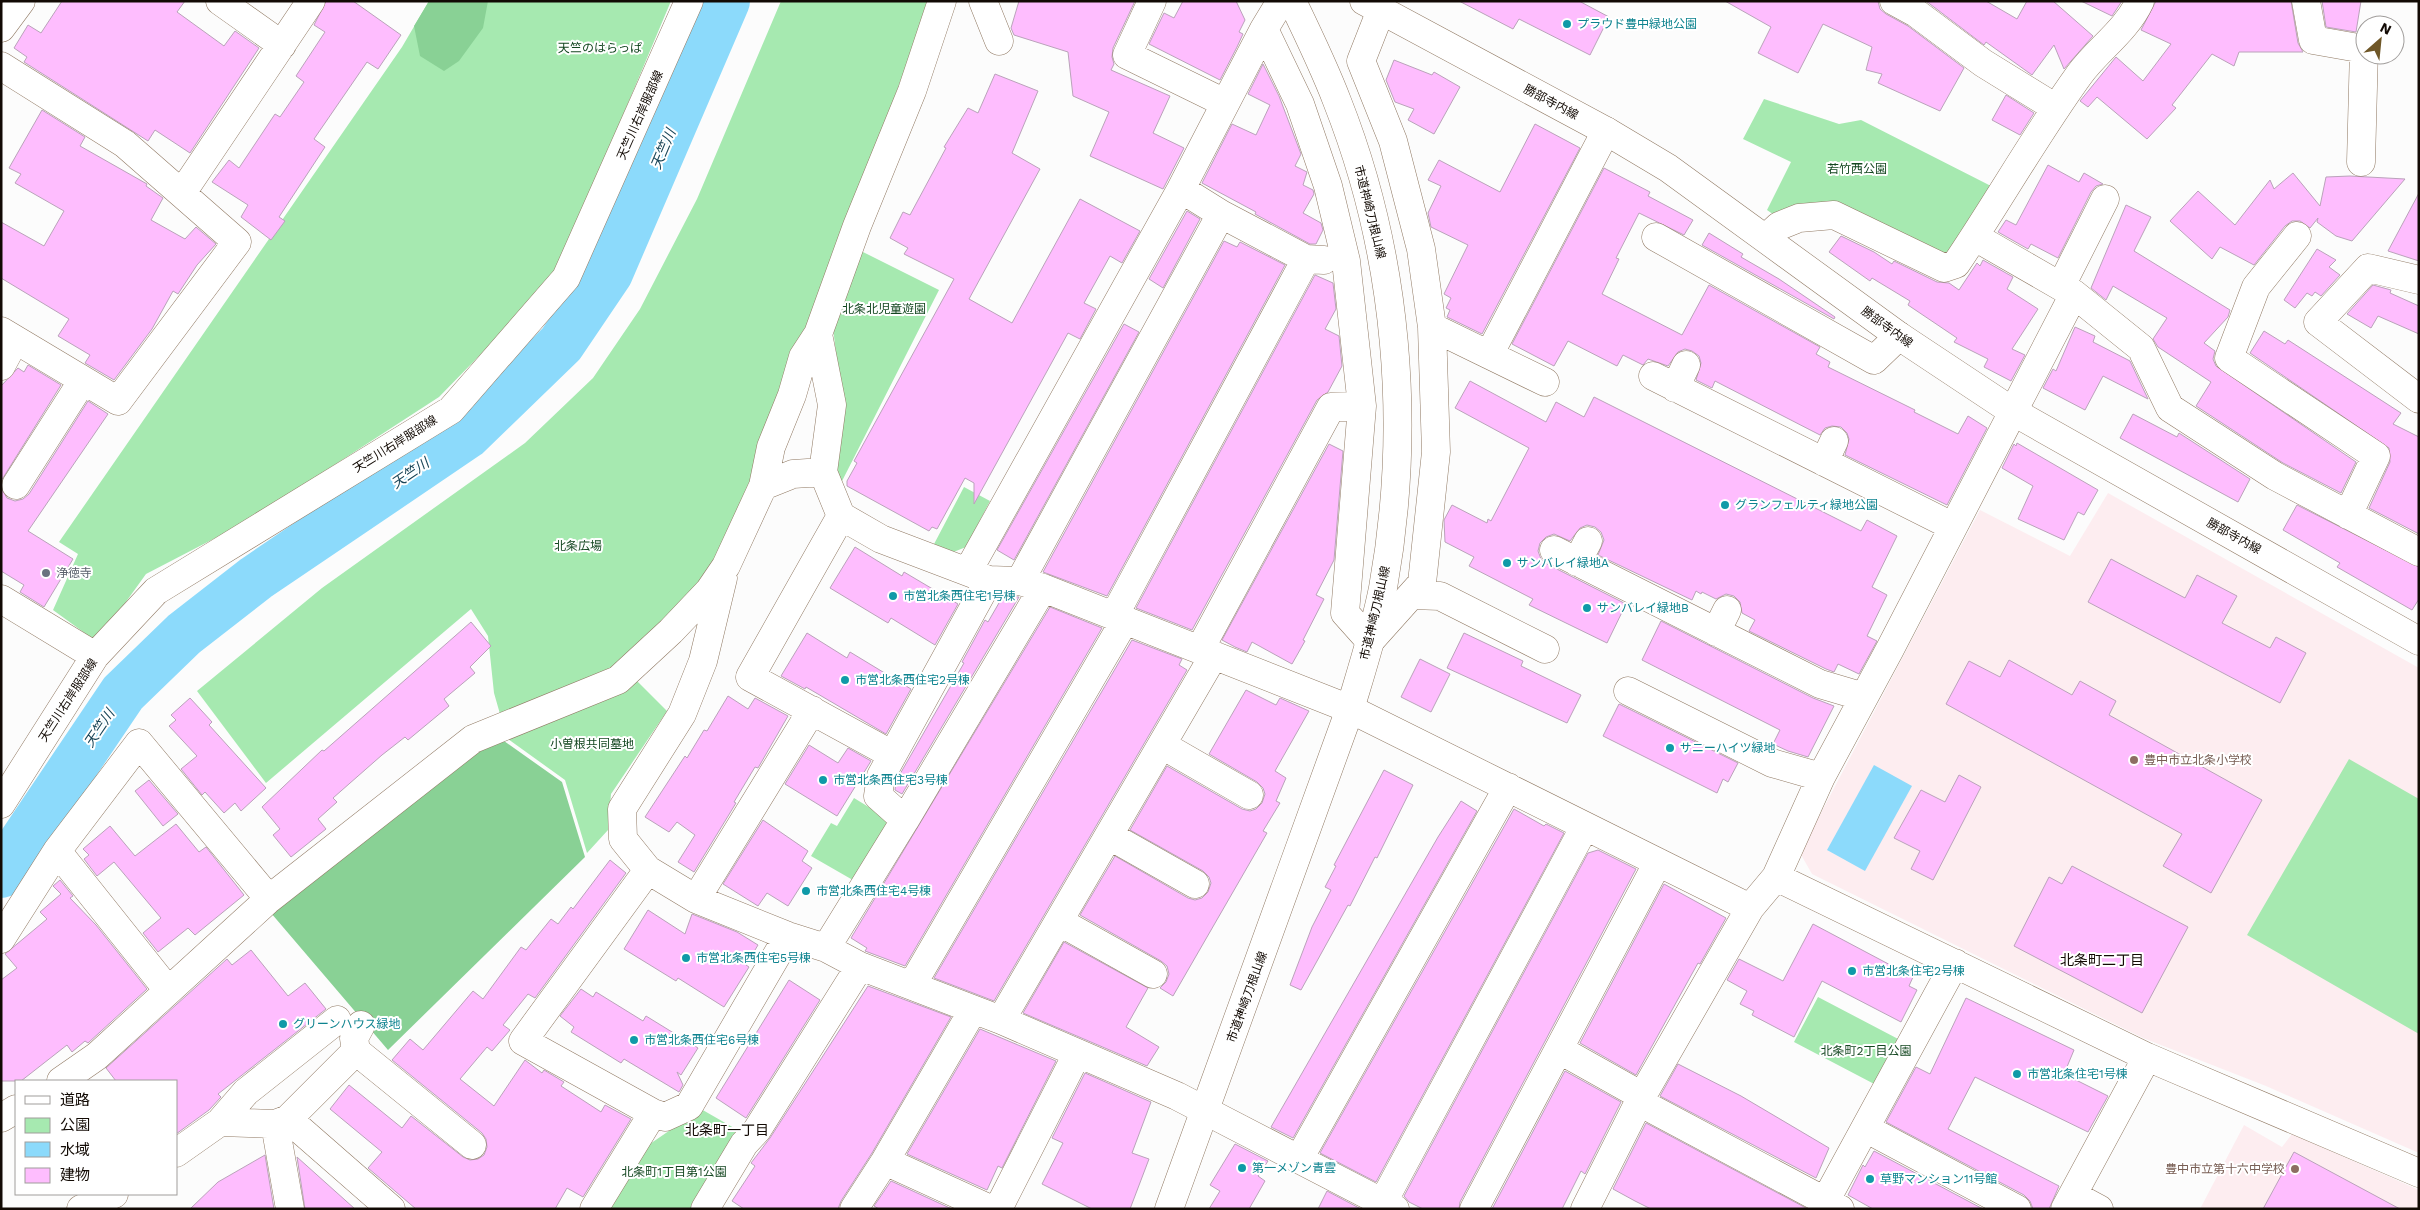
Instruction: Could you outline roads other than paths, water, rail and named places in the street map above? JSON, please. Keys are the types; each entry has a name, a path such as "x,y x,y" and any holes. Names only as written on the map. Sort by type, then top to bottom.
{"street":[{"path":"1,28 20,1"},
{"path":"220,1 282,45"},
{"path":"182,193 311,1"},
{"name":"天竺川右岸服部線","path":"1,804 96,656 156,591 451,410 566,278 661,68 689,1"},
{"path":"62,1080 97,1056 167,989 269,899 473,739 618,680 672,631 708,591 726,566 763,486 771,447 792,395 803,357 818,334 857,226 912,91 942,1"},
{"path":"983,1 999,41"},
{"path":"1152,1 1127,55 1225,103"},
{"path":"905,820 878,796 880,776 979,575 1225,103 1281,1"},
{"name":"市道神崎刀根山線","path":"1169,1209 1206,1113 1350,708 1370,641 1389,548 1395,492 1397,439 1393,332 1384,266 1360,169 1338,103 1292,1"},
{"path":"1894,1 1916,13 1983,63 2056,108"},
{"path":"1766,238 1780,226 1799,218 1834,215 1944,268 1956,264 2081,72 2134,14 2140,1"},
{"path":"2306,1 2313,40 2364,49 2361,162"},
{"path":"1264,29 1300,104 1328,186 1346,261 1362,406 1345,613 1370,641 1422,583 1436,452 1432,327 1421,249 1393,142 1361,61 1373,6"},
{"name":"勝部寺内線","path":"1373,6 1606,131 1668,168 1899,336 2012,411 2419,641"},
{"path":"1,66 125,144 238,242 118,401 8,336 1,366"},
{"path":"1490,353 1606,131"},
{"path":"1181,189 1221,214 1306,258 1346,261"},
{"path":"1591,1207 1640,1099 1750,908 1776,877 1821,777 2012,411 2106,199"},
{"path":"826,948 905,820 1031,584 1221,214"},
{"path":"2297,236 2256,287 2229,358 2376,456 2348,515"},
{"path":"1656,237 1874,360 1899,336"},
{"path":"1975,237 2067,290 2141,348 2170,408 2275,476 2419,552"},
{"path":"912,985 1120,618 1306,258"},
{"path":"2419,280 2368,268 2318,322 2419,399"},
{"path":"1432,327 1490,353 1545,382"},
{"path":"818,334 832,404 823,472 841,516 881,539 979,575 1031,584 1350,708 1750,908"},
{"path":"1672,376 1829,452 1952,526"},
{"path":"16,485 83,380"},
{"path":"1001,1020 1162,746 1207,652 1331,407 1362,406"},
{"path":"763,486 793,474 823,472"},
{"path":"841,516 750,677 891,754"},
{"path":"1573,551 1721,621 1820,684 1864,697"},
{"path":"726,566 703,662 682,714 622,809 623,839 648,870 696,898 788,936 826,948 860,966 1001,1020 1177,1096 1206,1113 1389,1206 1585,826"},
{"path":"1412,595 1440,596 1545,649"},
{"path":"1,599 96,656"},
{"path":"1628,692 1772,763 1821,777"},
{"path":"696,898 812,710"},
{"path":"1,939 57,851 139,743 269,899"},
{"path":"1162,746 1249,795"},
{"path":"1299,1159 1508,787"},
{"path":"1110,836 1196,884"},
{"path":"57,851 167,989"},
{"path":"1474,1209 1658,862"},
{"path":"648,870 523,1041 653,1113 665,1117 689,1106 788,936"},
{"path":"1776,877 2147,1057 2419,1173"},
{"path":"1060,922 1153,974"},
{"path":"1560,1050 1640,1099 1829,1206 1865,1128 1955,963"},
{"path":"705,1209 744,1144 757,1130 860,966"},
{"path":"854,1209 885,1161 974,1010"},
{"path":"289,1209 282,1121 351,1032"},
{"path":"178,1152 220,1122 246,1092 351,1032"},
{"path":"351,1032 472,1145"},
{"path":"998,1209 1077,1054"},
{"path":"2099,1209 2069,1202 2147,1057"},
{"path":"1,1118 15,1110"},
{"path":"594,1209 653,1113"},
{"path":"220,1122 282,1121 392,1209"},
{"path":"1865,1128 2017,1209"},
{"path":"885,1161 990,1209"},
{"path":"82,1209 112,1195"}],"water":[{"path":"1874,765 1912,786 1865,871 1827,850"}],"waterway":[{"name":"天竺川","path":"1,874 123,693 184,634 256,578 467,435 561,344 609,273 726,1"}],"place":[{"name":"プラウド豊中緑地公園","path":"1567,24"},
{"name":"グランフェルティ緑地公園","path":"1725,505"},
{"name":"サンバレイ緑地A","path":"1507,563"},
{"name":"浄徳寺","path":"46,573"},
{"name":"市営北条西住宅1号棟","path":"893,596"},
{"name":"サンバレイ緑地B","path":"1587,608"},
{"name":"市営北条西住宅2号棟","path":"845,680"},
{"name":"サニーハイツ緑地","path":"1670,748"},
{"name":"豊中市立北条小学校","path":"2134,760"},
{"name":"市営北条西住宅3号棟","path":"823,780"},
{"name":"市営北条西住宅4号棟","path":"806,891"},
{"name":"市営北条西住宅5号棟","path":"686,958"},
{"name":"市営北条住宅2号棟","path":"1852,971"},
{"name":"グリーンハウス緑地","path":"283,1024"},
{"name":"市営北条西住宅6号棟","path":"634,1040"},
{"name":"市営北条住宅1号棟","path":"2017,1074"},
{"name":"第一メゾン青雲","path":"1242,1168"},
{"name":"豊中市立第十六中学校","path":"2295,1169"},
{"name":"草野マンション11号館","path":"1870,1179"}],"district":[{"name":"北条町二丁目","path":"2102,960"},
{"name":"北条町一丁目","path":"727,1130"}],"park label":[{"name":"天竺のはらっぱ","path":"600,48"},
{"name":"若竹西公園","path":"1857,169"},
{"name":"北条北児童遊園","path":"884,309"},
{"name":"北条広場","path":"578,546"},
{"name":"小曽根共同墓地","path":"592,744"},
{"name":"北条町2丁目公園","path":"1866,1051"},
{"name":"北条町1丁目第1公園","path":"674,1172"}]}
